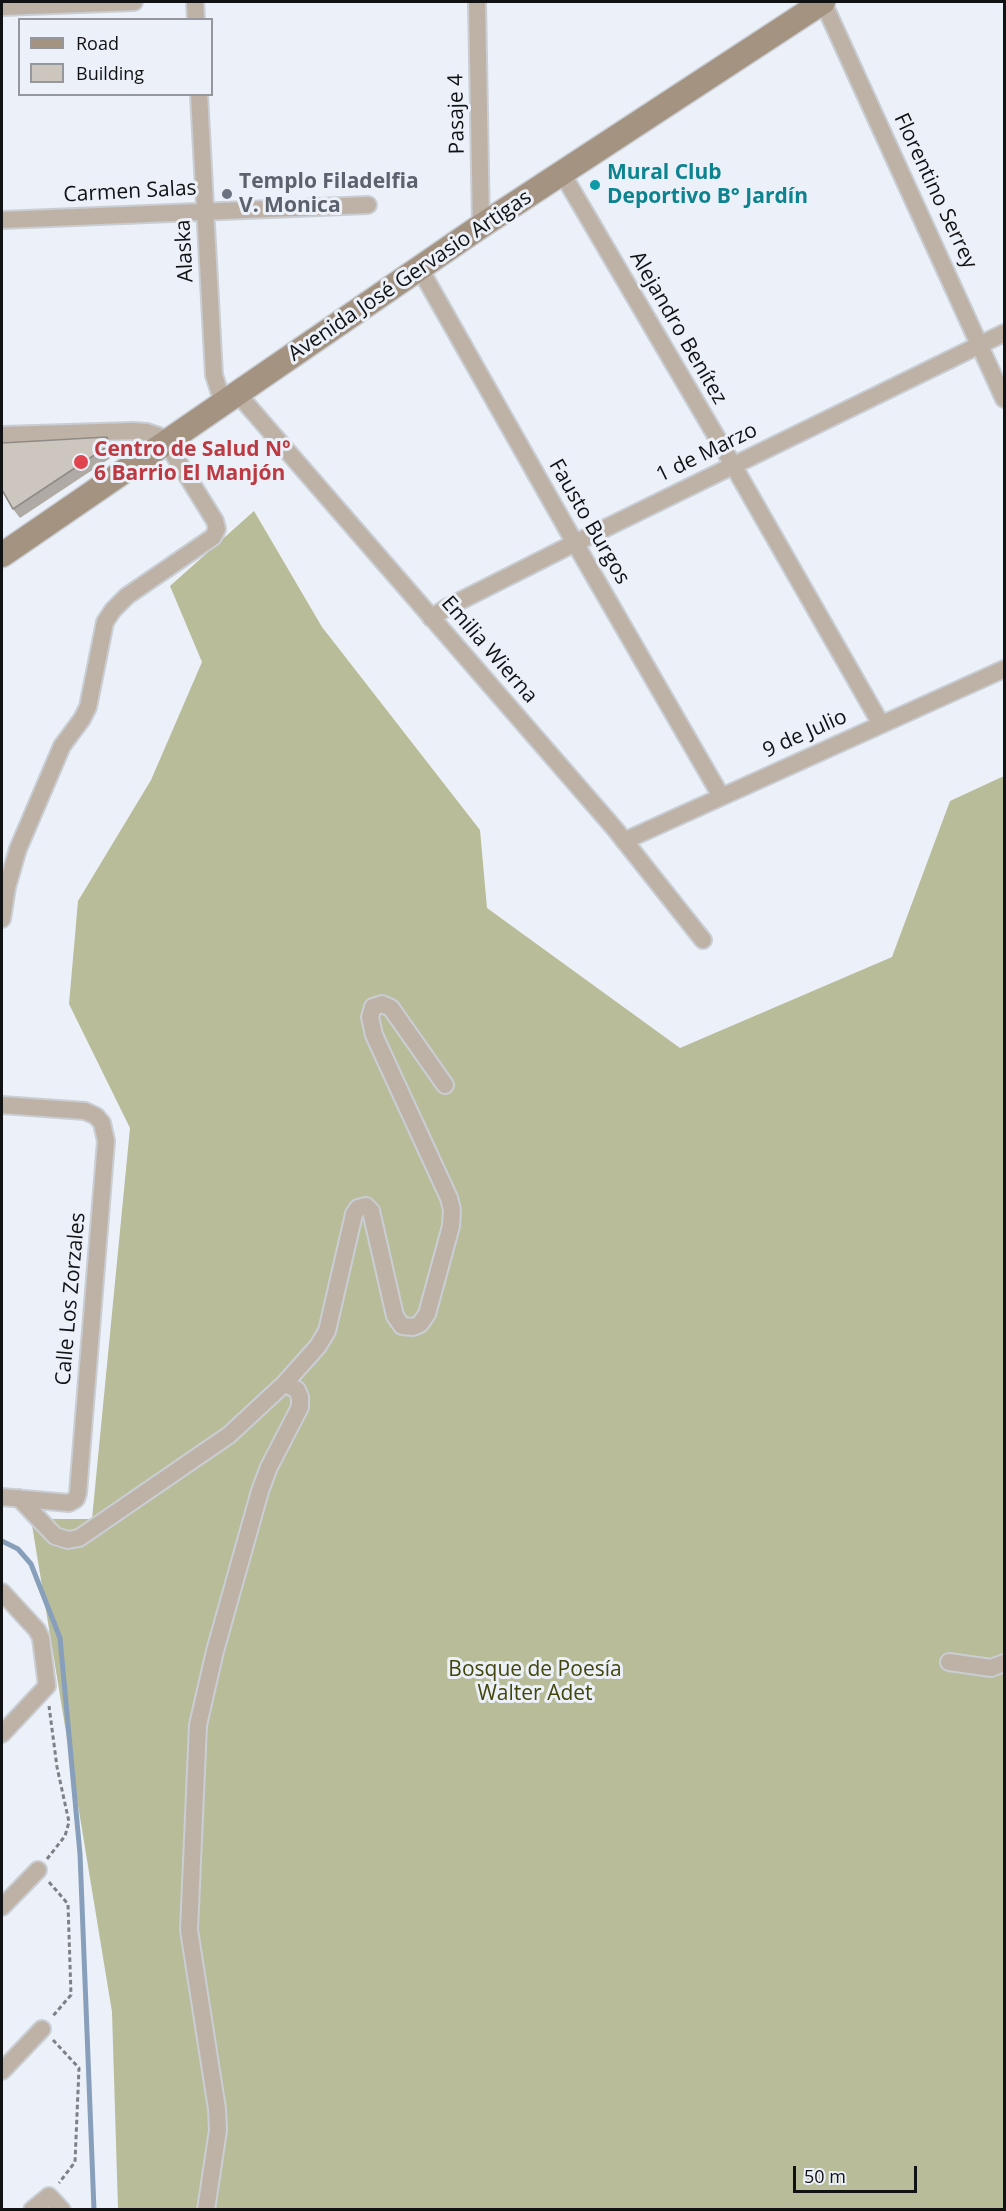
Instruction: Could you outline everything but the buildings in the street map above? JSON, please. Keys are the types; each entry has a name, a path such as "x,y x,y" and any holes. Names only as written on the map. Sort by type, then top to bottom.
{"main road":[{"name":"Avenida José Gervasio Artigas","path":"2,555 482,226 823,2"}],"street":[{"path":"2,7 134,2"},
{"path":"195,2 196,18"},
{"name":"Pasaje 4","path":"477,2 482,226"},
{"name":"Florentino Serrey","path":"823,2 1005,399"},
{"name":"Alaska","path":"199,96 214,375 230,398"},
{"name":"Alejandro Benítez","path":"562,173 881,724"},
{"name":"Carmen Salas","path":"2,220 368,205"},
{"name":"Fausto Burgos","path":"420,269 721,796"},
{"name":"1 de Marzo","path":"431,618 446,608 575,543 1005,333"},
{"name":"Emilia Wierna","path":"230,398 431,618 624,841 703,940"},
{"path":"2,435 133,431 159,436 215,521 217,529 213,537 127,596 112,610 105,622 88,707 62,746 18,849 12,865 2,919"},
{"name":"9 de Julio","path":"624,841 1005,669"},
{"path":"2,1497 19,1498 55,1536 68,1540 79,1538 212,1448 285,1383 318,1346 327,1331 354,1214 358,1208 366,1206 371,1211 395,1316 402,1326 413,1327 420,1324 427,1314 452,1226 452,1210 450,1198 374,1035 370,1017 373,1007 382,1004 390,1008 445,1085"},
{"name":"Calle Los Zorzales","path":"2,1105 85,1111 102,1122 106,1141 76,1499 69,1503 19,1498"},
{"path":"206,2210 218,2130 217,2109 189,1930 198,1725 214,1651 260,1491 269,1467 300,1407 297,1390 285,1383"},
{"path":"2,1592 37,1630 41,1638 46,1686 2,1734"},
{"path":"949,1662 991,1668 1005,1663"},
{"path":"2,1907 38,1870"},
{"path":"2,2071 42,2029"},
{"path":"32,2210 49,2196 62,2210"}],"path":[{"path":"46,1686 57,1767 69,1822 65,1836 38,1870 68,1904 71,1995 42,2029 79,2068 75,2162 49,2196"}],"green space":[{"name":"Bosque de Poesía Walter Adet","path":"254,511 322,627 480,830 487,908 680,1048 892,957 950,801 1004,776 1004,2209 118,2209 112,2012 31,1519 92,1519 130,1128 69,1004 78,901 151,780 202,662 170,586"}],"waterway":[{"path":"2,1541 18,1549 31,1564 60,1638 80,1854 94,2210"}],"place":[{"name":"Mural Club Deportivo B° Jardín","path":"595,185"},
{"name":"Templo Filadelfia V. Monica","path":"227,194"},
{"name":"Centro de Salud Nº 6 Barrio El Manjón","path":"81,462"}]}
